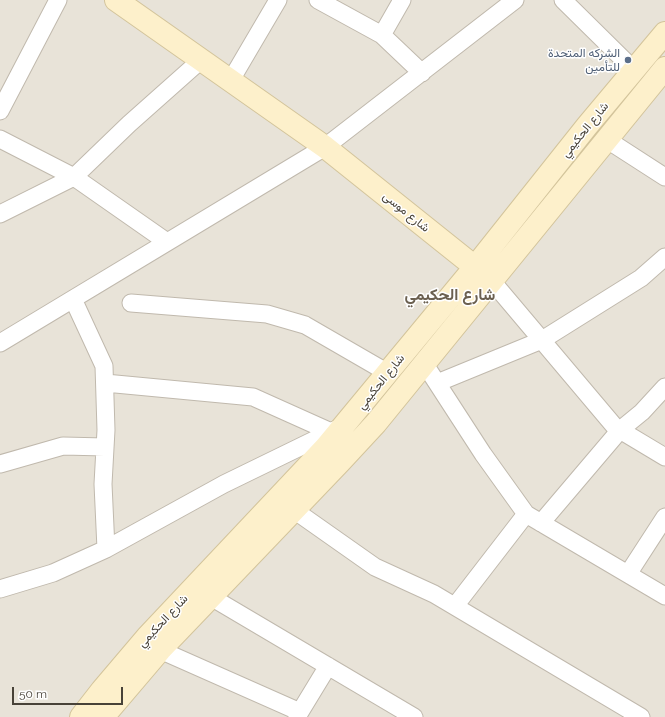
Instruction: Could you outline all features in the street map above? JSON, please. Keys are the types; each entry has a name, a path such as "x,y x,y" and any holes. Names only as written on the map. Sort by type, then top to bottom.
{"street":[{"path":"0,111 58,0"},
{"path":"231,80 278,0"},
{"path":"318,0 382,36 422,73"},
{"path":"382,36 402,0"},
{"path":"0,344 325,147 515,0"},
{"path":"564,0 634,70"},
{"name":"شارع موسى","path":"128,4 201,60 325,147 483,273 615,427 665,457"},
{"name":"شارع الحكيمي","path":"103,717 160,650 376,423 424,363 483,273 587,126 665,32"},
{"path":"0,214 74,177 129,124 201,60"},
{"name":"شارع الحكيمي","path":"81,717 147,637 326,447 338,428 606,139 665,68"},
{"path":"0,139 74,177 167,242"},
{"path":"606,139 665,177"},
{"path":"437,383 542,340 641,278 665,257"},
{"path":"73,299 104,366 106,430 103,484 106,549"},
{"path":"132,303 267,314 305,325 388,373"},
{"path":"424,363 483,454 526,514 665,596"},
{"path":"104,383 253,397 338,428"},
{"path":"541,522 620,430 642,412 665,387"},
{"path":"0,589 53,573 106,549 224,484 338,428"},
{"path":"0,464 63,446 105,447"},
{"path":"294,510 375,567 434,594 641,717"},
{"path":"455,606 526,514"},
{"path":"628,574 665,517"},
{"path":"211,597 409,716"},
{"path":"160,650 298,714 328,666"}],"shaded area":[{"path":"0,0 665,0 665,717 0,717"}],"place":[{"name":"الشركه المتحدة للتأمين","path":"628,60"}],"district":[{"name":"شارع الحكيمي","path":"450,295"}]}
